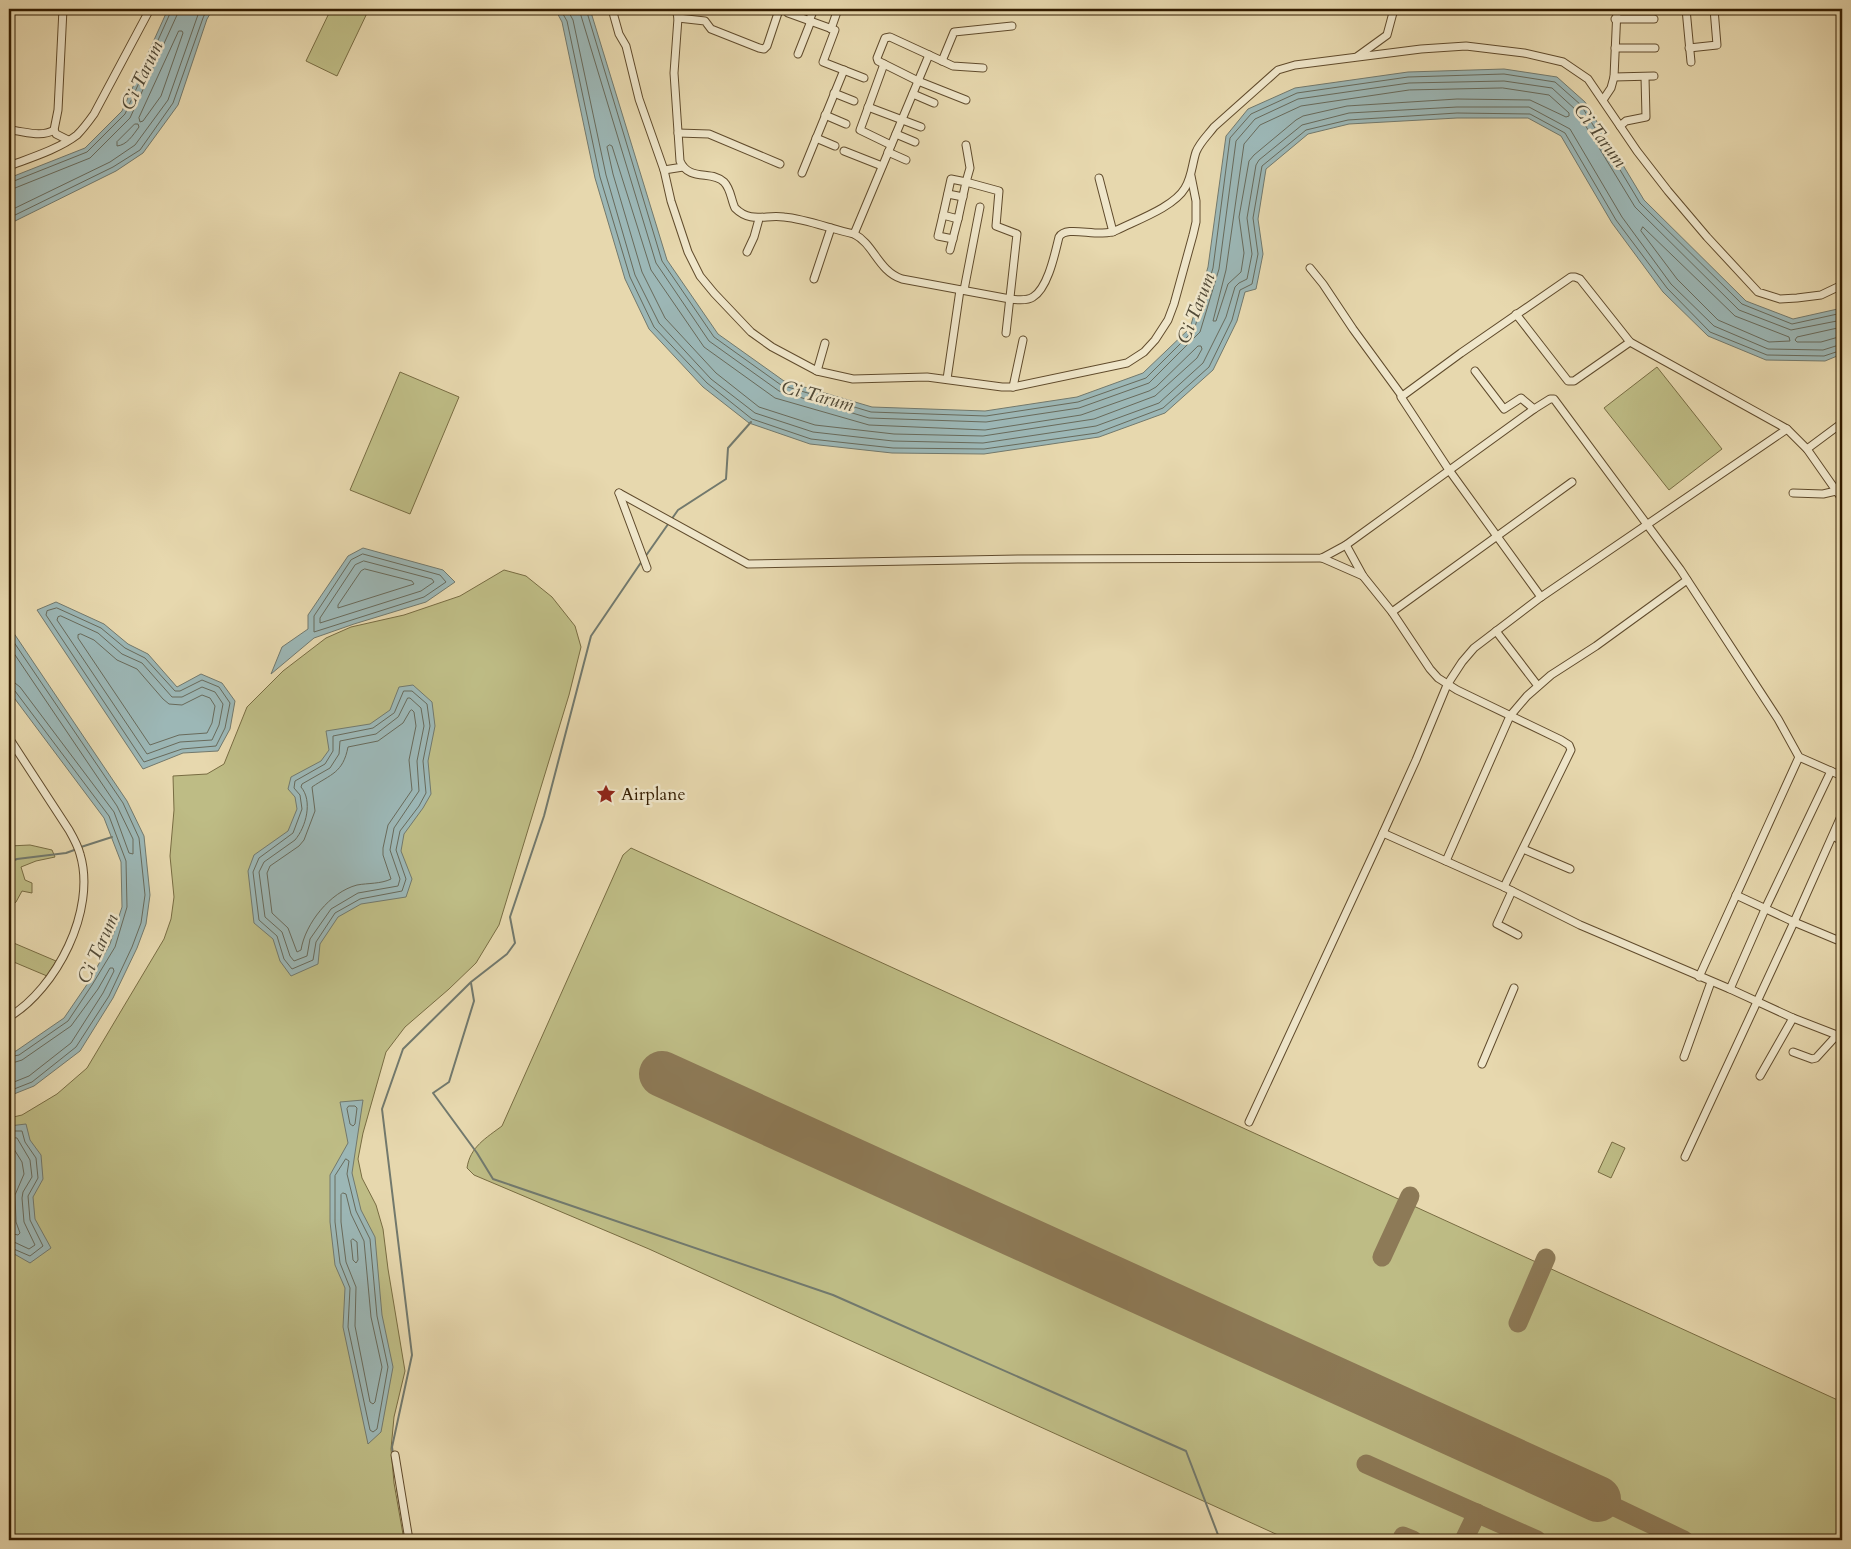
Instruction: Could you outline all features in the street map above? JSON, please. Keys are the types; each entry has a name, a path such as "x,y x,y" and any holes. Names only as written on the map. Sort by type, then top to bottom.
{"street":[{"path":"63,9 58,110 54,130 56,134 68,140"},
{"path":"9,166 40,154 80,132 94,114 150,9"},
{"path":"612,9 619,34 626,46 640,100 664,170 671,201 688,252 700,276 760,340 817,371 853,378 908,377 1013,386 1127,363 1144,352 1155,340 1168,320 1174,304 1196,222 1196,201 1191,176"},
{"path":"676,9 678,18 674,73 680,161 683,168"},
{"path":"678,18 702,20 712,29 764,49 768,46 777,9 789,11 835,30 823,62 864,78"},
{"path":"798,54 814,9"},
{"path":"831,29 838,9"},
{"path":"1356,57 1387,35 1394,9"},
{"path":"1603,100 1611,88 1614,77 1616,9"},
{"path":"1686,9 1691,62"},
{"path":"1689,48 1717,45 1714,9"},
{"path":"1615,19 1654,19"},
{"path":"942,61 954,32 1012,26"},
{"path":"966,100 918,81 878,61 876,58 885,38 887,36 955,66 983,68"},
{"path":"664,170 683,168 690,172 722,180 728,188 737,211 759,219 784,217 854,234 862,238 885,269 895,276 922,284 1010,299 1032,298 1040,291 1049,270 1059,237 1064,232 1099,234 1113,232 1174,201 1185,188 1191,176 1196,152 1206,136 1278,70 1295,65 1421,48 1466,46 1524,53 1563,62 1588,79 1668,191 1758,292 1780,299 1797,298 1821,295 1842,285"},
{"path":"1615,48 1655,48"},
{"path":"854,234 929,55"},
{"path":"884,64 861,131 906,160"},
{"path":"802,172 844,70"},
{"path":"1614,77 1654,76"},
{"path":"1620,126 1626,121 1646,117 1645,77"},
{"path":"834,93 854,101"},
{"path":"912,94 934,103"},
{"path":"868,107 921,127"},
{"path":"825,115 846,124"},
{"path":"9,130 41,134 54,130"},
{"path":"678,133 709,134 780,164"},
{"path":"896,134 915,142"},
{"path":"816,138 835,146"},
{"path":"950,250 970,168 966,145"},
{"path":"844,151 882,166"},
{"path":"1099,178 1113,232"},
{"path":"953,239 938,236 951,179 999,191 996,226 1017,234 1006,333"},
{"path":"948,194 962,197"},
{"path":"946,379 962,290 980,208"},
{"path":"943,215 958,218"},
{"path":"747,252 759,219"},
{"path":"814,279 831,228"},
{"path":"1310,268 1402,396 1449,470 1542,597"},
{"path":"1402,396 1516,314 1571,277 1575,277 1580,279 1630,342 1787,429 1807,449 1842,499"},
{"path":"1516,314 1568,381 1574,381 1630,342"},
{"path":"1013,386 1023,340"},
{"path":"817,371 825,343"},
{"path":"1475,372 1504,409 1521,398 1534,409"},
{"path":"1322,558 1346,545 1534,409 1550,399 1554,399 1687,580 1778,719 1799,757 1842,776"},
{"path":"1807,449 1842,423"},
{"path":"1249,1122 1383,833 1454,672 1474,648 1542,597 1787,429"},
{"path":"1392,612 1572,482"},
{"path":"1793,493 1823,494 1836,491"},
{"path":"647,568 619,494 748,564 1019,558 1322,558 1363,576"},
{"path":"1346,545 1363,576 1392,612 1430,669 1447,685 1561,740 1571,750 1504,888"},
{"path":"1446,861 1510,716 1527,696 1538,686 1687,580"},
{"path":"1496,631 1538,686"},
{"path":"9,738 76,842 83,867 82,906 79,923 68,947 52,975 28,1005 9,1018"},
{"path":"1699,977 1799,757"},
{"path":"1730,989 1766,907 1831,771"},
{"path":"1685,1157 1758,1002 1842,814"},
{"path":"1383,833 1512,891 1580,925 1730,989 1792,1018 1841,1036 1816,1058 1812,1059 1793,1052"},
{"path":"1832,836 1842,841"},
{"path":"1523,849 1570,869"},
{"path":"1512,891 1496,922 1498,925 1518,935"},
{"path":"1736,894 1794,922 1842,942"},
{"path":"1684,1057 1711,982"},
{"path":"1482,1064 1514,988"},
{"path":"1760,1076 1792,1018"},
{"path":"395,1455 409,1540"}],"shaded area":[{"path":"331,9 369,9 337,76 306,61"},
{"path":"1657,367 1722,449 1669,490 1604,408"},
{"path":"400,372 459,397 410,514 350,490"},
{"path":"504,570 526,576 552,597 575,626 581,647 569,695 499,925 476,963 405,1027 386,1052 363,1133 358,1159 362,1178 376,1205 383,1229 405,1371 394,1417 391,1449 394,1483 404,1540 9,1540 9,1118 22,1115 57,1094 87,1068 164,939 171,919 174,897 170,856 174,810 173,776 207,774 224,764 247,707 283,671 326,638 351,627 404,615 460,596"},
{"path":"30,845 52,850 55,857 36,861 21,867 25,880 32,883 32,893 22,891 16,902 9,908 9,846"},
{"path":"631,848 1842,1402 1842,1540 1289,1540 649,1249 474,1175 467,1168 471,1154 502,1126 623,855"},
{"path":"9,941 56,961 47,976 9,960"},
{"path":"1612,1142 1625,1148 1611,1178 1598,1172"}],"water":[{"name":"Ci Tarum","path":"168,9 213,9 207,19 178,105 143,153 116,171 9,224 9,178 85,148 122,111"},
{"name":"Ci Tarum","path":"555,9 590,9 667,260 718,334 784,381 872,407 985,411 1077,397 1143,373 1190,328 1208,267 1226,136 1248,109 1295,88 1408,72 1504,69 1557,77 1585,102 1644,200 1746,301 1793,319 1842,308 1842,354 1825,361 1766,360 1708,336 1663,292 1612,223 1561,136 1528,118 1457,118 1349,124 1308,134 1266,169 1258,219 1263,254 1256,289 1245,292 1237,321 1213,370 1165,413 1099,437 984,454 892,453 810,444 749,423 703,387 649,329 625,279 595,178 562,22"},
{"path":"363,548 443,570 455,582 426,602 314,638 271,674 282,647 308,629 308,615 348,556"},
{"path":"56,602 104,624 128,644 148,654 177,687 201,674 222,683 235,701 230,729 218,751 183,753 143,769 37,610"},
{"path":"9,626 127,801 144,836 150,895 146,924 137,948 113,998 80,1051 34,1086 9,1096 9,1053 16,1051 64,1018 88,983 110,944 122,907 121,862 104,818 9,691"},
{"path":"413,685 432,702 435,726 428,761 431,794 404,834 401,851 412,879 406,897 361,904 338,917 320,944 318,964 291,976 280,961 273,939 254,923 248,871 254,855 288,831 297,809 295,797 288,789 291,777 321,761 329,750 326,731 370,724 390,710 399,687"},
{"path":"363,1100 352,1173 361,1210 375,1237 382,1315 393,1367 381,1432 368,1444 343,1327 345,1288 335,1265 330,1222 330,1175 348,1143 340,1102"},
{"path":"26,1124 30,1140 41,1155 43,1179 33,1197 35,1219 51,1248 30,1263 9,1251 9,1126"}],"waterway":[{"path":"645,557 678,510 726,479 728,448 751,422"},
{"path":"393,1454 392,1447 412,1355 382,1109 403,1049 471,982 507,954 515,943 510,917 544,816 591,636 642,561"},
{"path":"81,847 112,837"},
{"path":"9,894 13,884 12,861 66,853 77,849"},
{"path":"471,983 474,1001 449,1082 433,1093 477,1153 493,1179 833,1295 1186,1451 1220,1540"},
{"path":"397,1488 402,1518"}],"taxiway":[{"path":"1382,1257 1410,1196"},
{"path":"1518,1323 1546,1258"},
{"path":"1366,1464 1537,1540"},
{"path":"1598,1499 1684,1540"},
{"path":"1464,1540 1477,1513"},
{"path":"1403,1536 1413,1540"}],"runway":[{"path":"662,1074 1598,1499"}],"place":[{"name":"Airplane","path":"606,794"}]}
